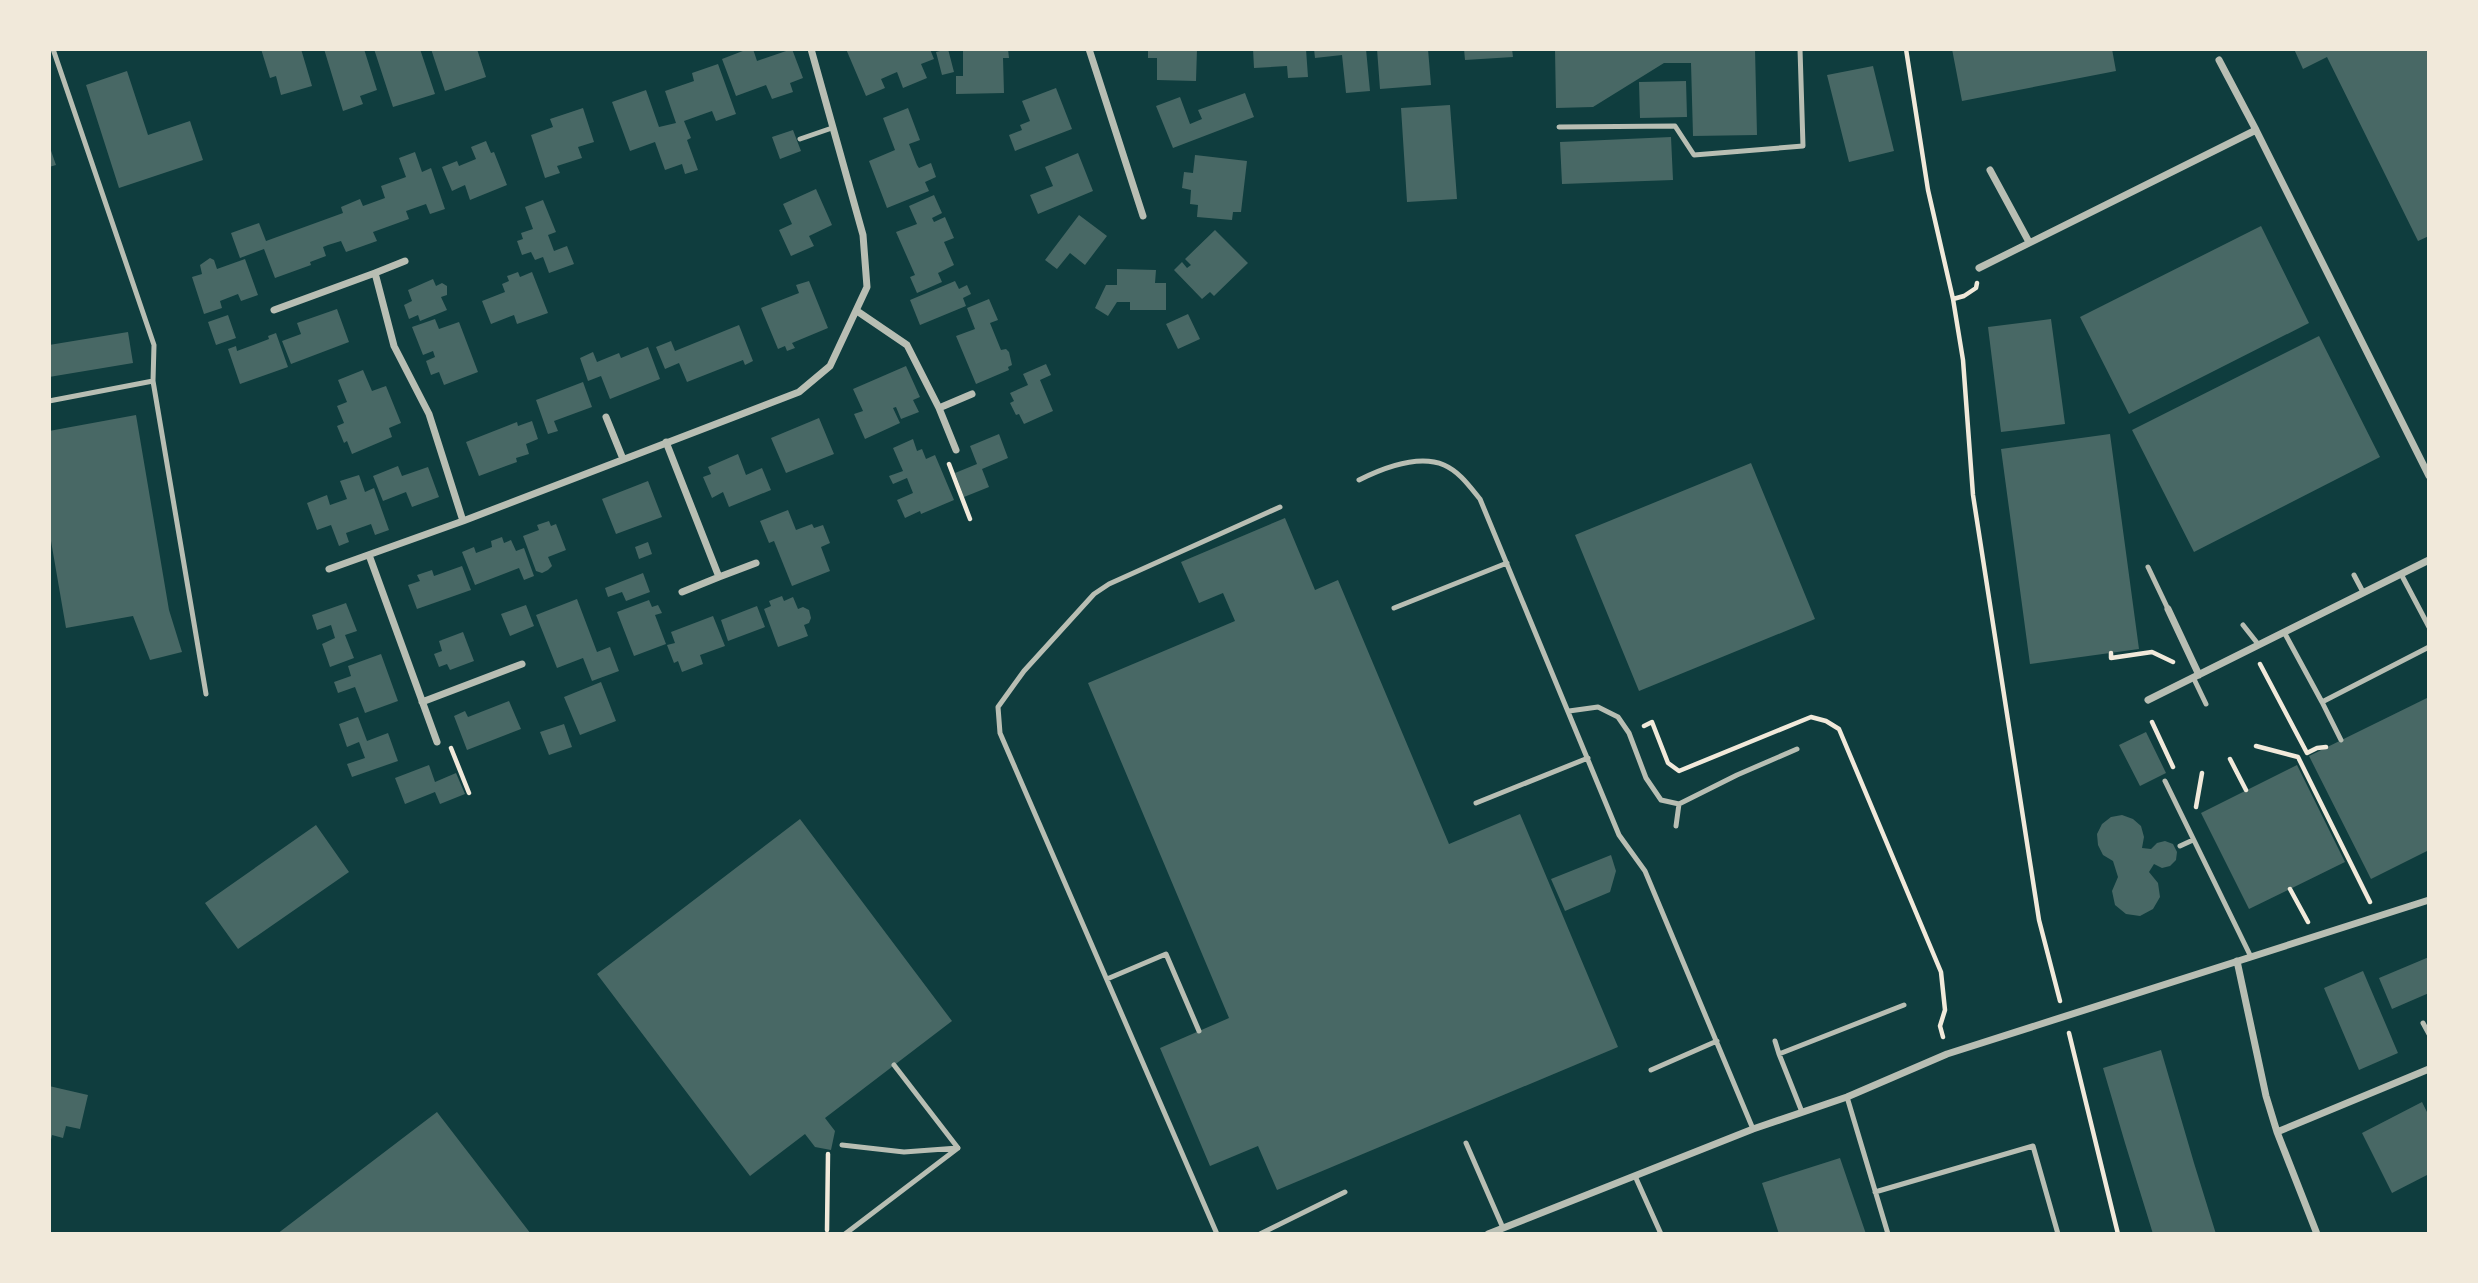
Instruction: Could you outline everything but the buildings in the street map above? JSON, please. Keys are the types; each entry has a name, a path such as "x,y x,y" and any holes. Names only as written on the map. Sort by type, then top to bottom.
{"street":[{"path":"329,569 463,521 799,392 830,366 867,287 863,235 811,49"},
{"path":"1089,49 1143,216"},
{"path":"2219,60 2429,476"},
{"path":"1979,268 2256,130"},
{"path":"1990,170 2029,242"},
{"path":"274,310 405,261"},
{"path":"374,273 394,346 429,414 463,521"},
{"path":"857,312 907,345 939,408 956,450"},
{"path":"939,408 972,394"},
{"path":"606,417 624,459"},
{"path":"666,442 719,577"},
{"path":"369,555 437,742"},
{"path":"2145,701 2429,560"},
{"path":"682,593 756,563"},
{"path":"2168,610 2196,676"},
{"path":"422,702 522,664"},
{"path":"1488,1234 1753,1129 1847,1097 1947,1054 2429,900"},
{"path":"2237,961 2266,1096 2277,1132 2317,1234"},
{"path":"2277,1132 2429,1069"}],"lane":[{"path":"53,49 154,345 153,381 205,694"},
{"path":"1559,127 1675,126 1694,155 1803,146 1800,49"},
{"path":"800,139 832,128"},
{"path":"49,401 153,381"},
{"path":"1359,480 1385,467 1413,461 1444,465 1465,480 1480,499 1619,835 1645,871 1753,1129"},
{"path":"1217,1234 1000,733 998,707 1024,671 1094,594 1109,584 1280,507"},
{"path":"1394,608 1507,563"},
{"path":"2148,567 2168,610"},
{"path":"2401,574 2429,627"},
{"path":"2354,575 2363,592"},
{"path":"2243,625 2255,646"},
{"path":"2284,632 2341,740"},
{"path":"2322,702 2429,647"},
{"path":"2196,676 2206,704"},
{"path":"1569,711 1598,707 1618,717 1629,733 1646,778 1653,789 1661,800 1679,804 1737,775 1797,750"},
{"path":"1476,803 1588,758"},
{"path":"2165,781 2251,957"},
{"path":"1676,825 1679,804"},
{"path":"2180,846 2193,840"},
{"path":"1107,979 1166,954 1199,1031"},
{"path":"1779,1054 1904,1005"},
{"path":"2423,1023 2429,1034"},
{"path":"1651,1070 1717,1041"},
{"path":"1775,1041 1802,1112"},
{"path":"894,1065 958,1148"},
{"path":"1847,1097 1888,1234"},
{"path":"1466,1143 1503,1228"},
{"path":"842,1145 904,1153 958,1148"},
{"path":"1875,1192 2033,1146 2059,1234"},
{"path":"845,1234 958,1148"},
{"path":"1635,1175 1661,1234"},
{"path":"1260,1234 1345,1192"}],"path":[{"path":"1906,49 1928,190 1953,299 1963,360 1973,495 2018,786"},
{"path":"1953,299 1976,288 1979,268"},
{"path":"956,450 947,459 970,519"},
{"path":"2255,646 2306,753"},
{"path":"2111,653 2111,658 2152,652 2196,676"},
{"path":"1629,733 1652,722 1668,763 1679,771 1811,717 1826,721 1839,729 1941,972 1945,1010 1940,1026 1947,1054"},
{"path":"437,742 449,743 469,793"},
{"path":"2256,746 2298,757 2317,748 2328,747"},
{"path":"2298,757 2378,917"},
{"path":"2230,759 2246,790"},
{"path":"2195,815 2202,773"},
{"path":"2290,891 2315,937"},
{"path":"827,1234 828,1153"}]}
